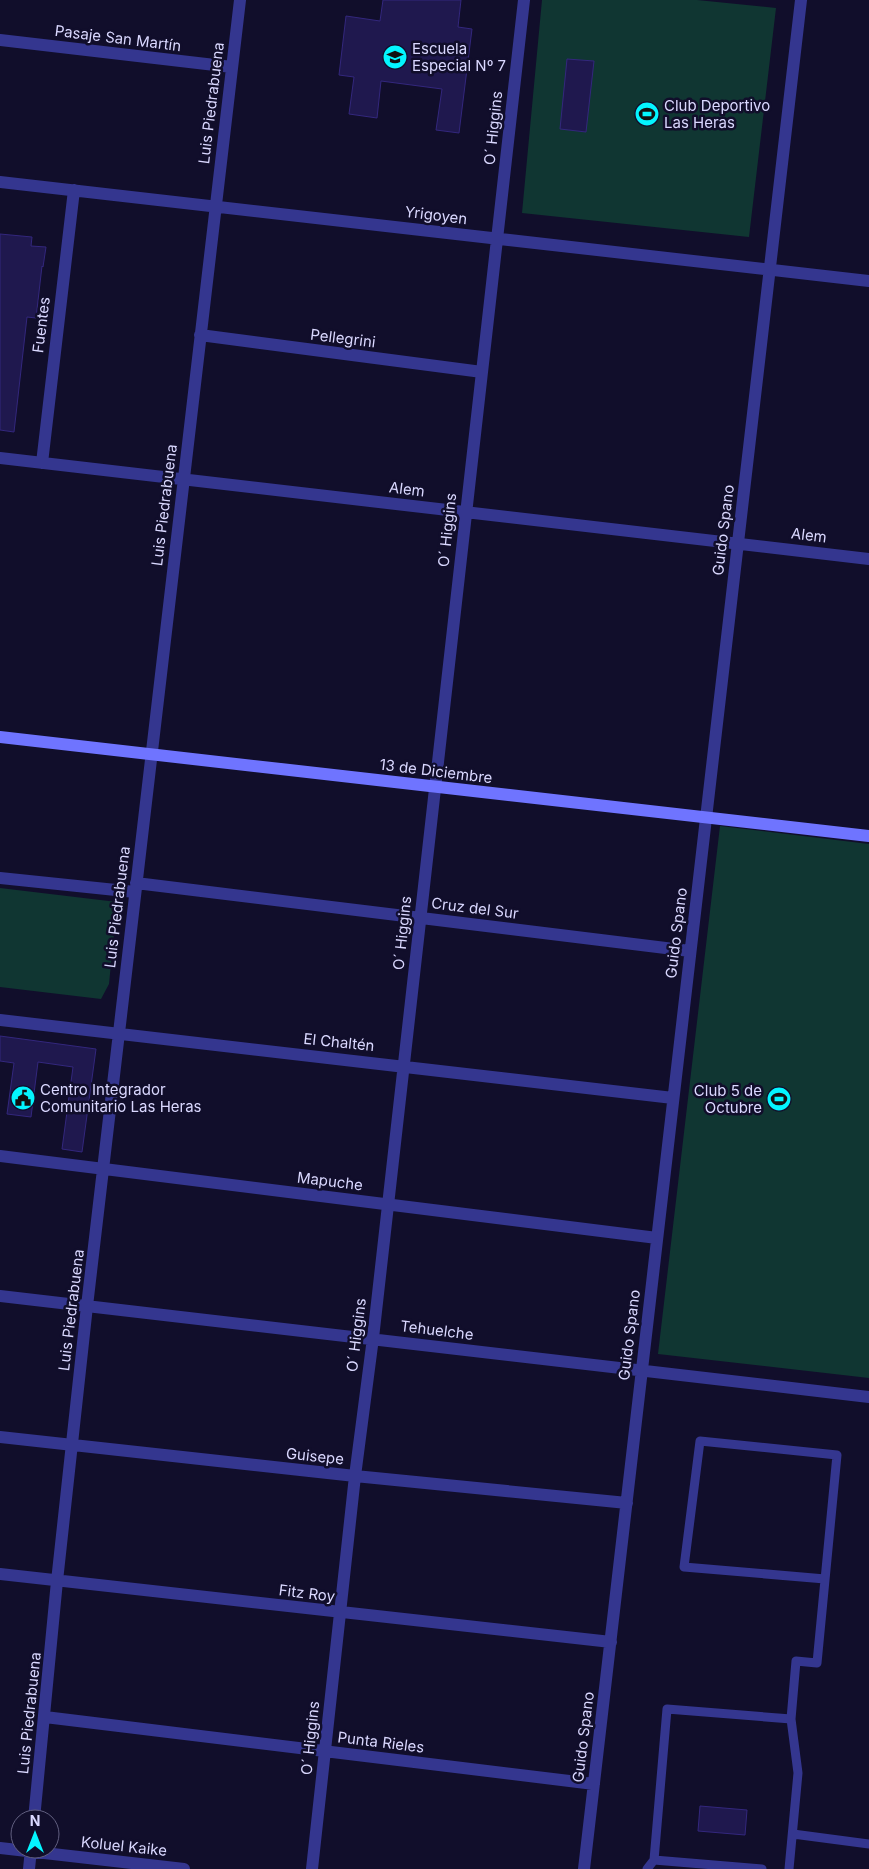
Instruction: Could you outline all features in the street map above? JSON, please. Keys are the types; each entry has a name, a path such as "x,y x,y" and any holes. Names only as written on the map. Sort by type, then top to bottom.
{"street":[{"name":"Luis Piedrabuena","path":"35,1809 87,1306 105,1169 151,754 240,0"},
{"name":"O´ Higgins","path":"312,1869 339,1613 388,1204 524,0"},
{"name":"Guido Spano","path":"584,1869 801,0"},
{"name":"Pasaje San Martín","path":"0,40 232,67"},
{"name":"Yrigoyen","path":"0,182 869,281"},
{"name":"Fuentes","path":"42,463 74,190"},
{"name":"Pellegrini","path":"200,336 482,372"},
{"name":"Alem","path":"0,458 869,558"},
{"name":"13 de Diciembre","path":"0,737 869,836"},
{"name":"Cruz del Sur","path":"0,878 136,888 420,918 690,951"},
{"name":"El Chaltén","path":"0,1020 673,1098"},
{"name":"Mapuche","path":"0,1156 657,1238"},
{"name":"Tehuelche","path":"0,1296 869,1397"},
{"name":"Guisepe","path":"0,1437 627,1504"},
{"name":"Fitz Roy","path":"0,1574 611,1642"},
{"name":"Punta Rieles","path":"45,1717 594,1784"},
{"name":"Koluel Kaike","path":"60,1854 184,1869"}],"lane":[{"path":"789,1869 798,1773 791,1719 796,1661 817,1663 825,1580 837,1455 700,1441 684,1567 825,1580"},
{"path":"647,1869 654,1860 667,1709 791,1719"},
{"path":"792,1834 869,1844"},
{"path":"654,1860 762,1869"}],"green space":[{"name":"Club Deportivo Las Heras","path":"542,0 697,0 776,8 749,237 522,213"},
{"name":"Club 5 de Octubre","path":"720,826 869,844 869,1378 658,1354"},
{"path":"0,888 117,902 109,984 101,999 0,987"}],"building":[{"path":"383,0 461,0 458,27 472,29 459,133 436,130 442,89 381,81 377,118 349,114 354,77 339,75 346,16 380,21"},
{"path":"567,59 594,61 586,132 560,129"},
{"path":"0,234 32,237 31,246 46,247 36,318 27,317 14,432 0,430"},
{"path":"0,1036 96,1049 82,1152 62,1149 73,1067 38,1062 31,1117 7,1114 14,1063 0,1061"},
{"path":"700,1806 747,1810 745,1835 698,1831"}],"place":[{"name":"Escuela Especial Nº 7","path":"395,57"},
{"name":"Club Deportivo Las Heras","path":"647,114"},
{"name":"Centro Integrador Comunitario Las Heras","path":"23,1098"},
{"name":"Club 5 de Octubre","path":"779,1099"}]}
